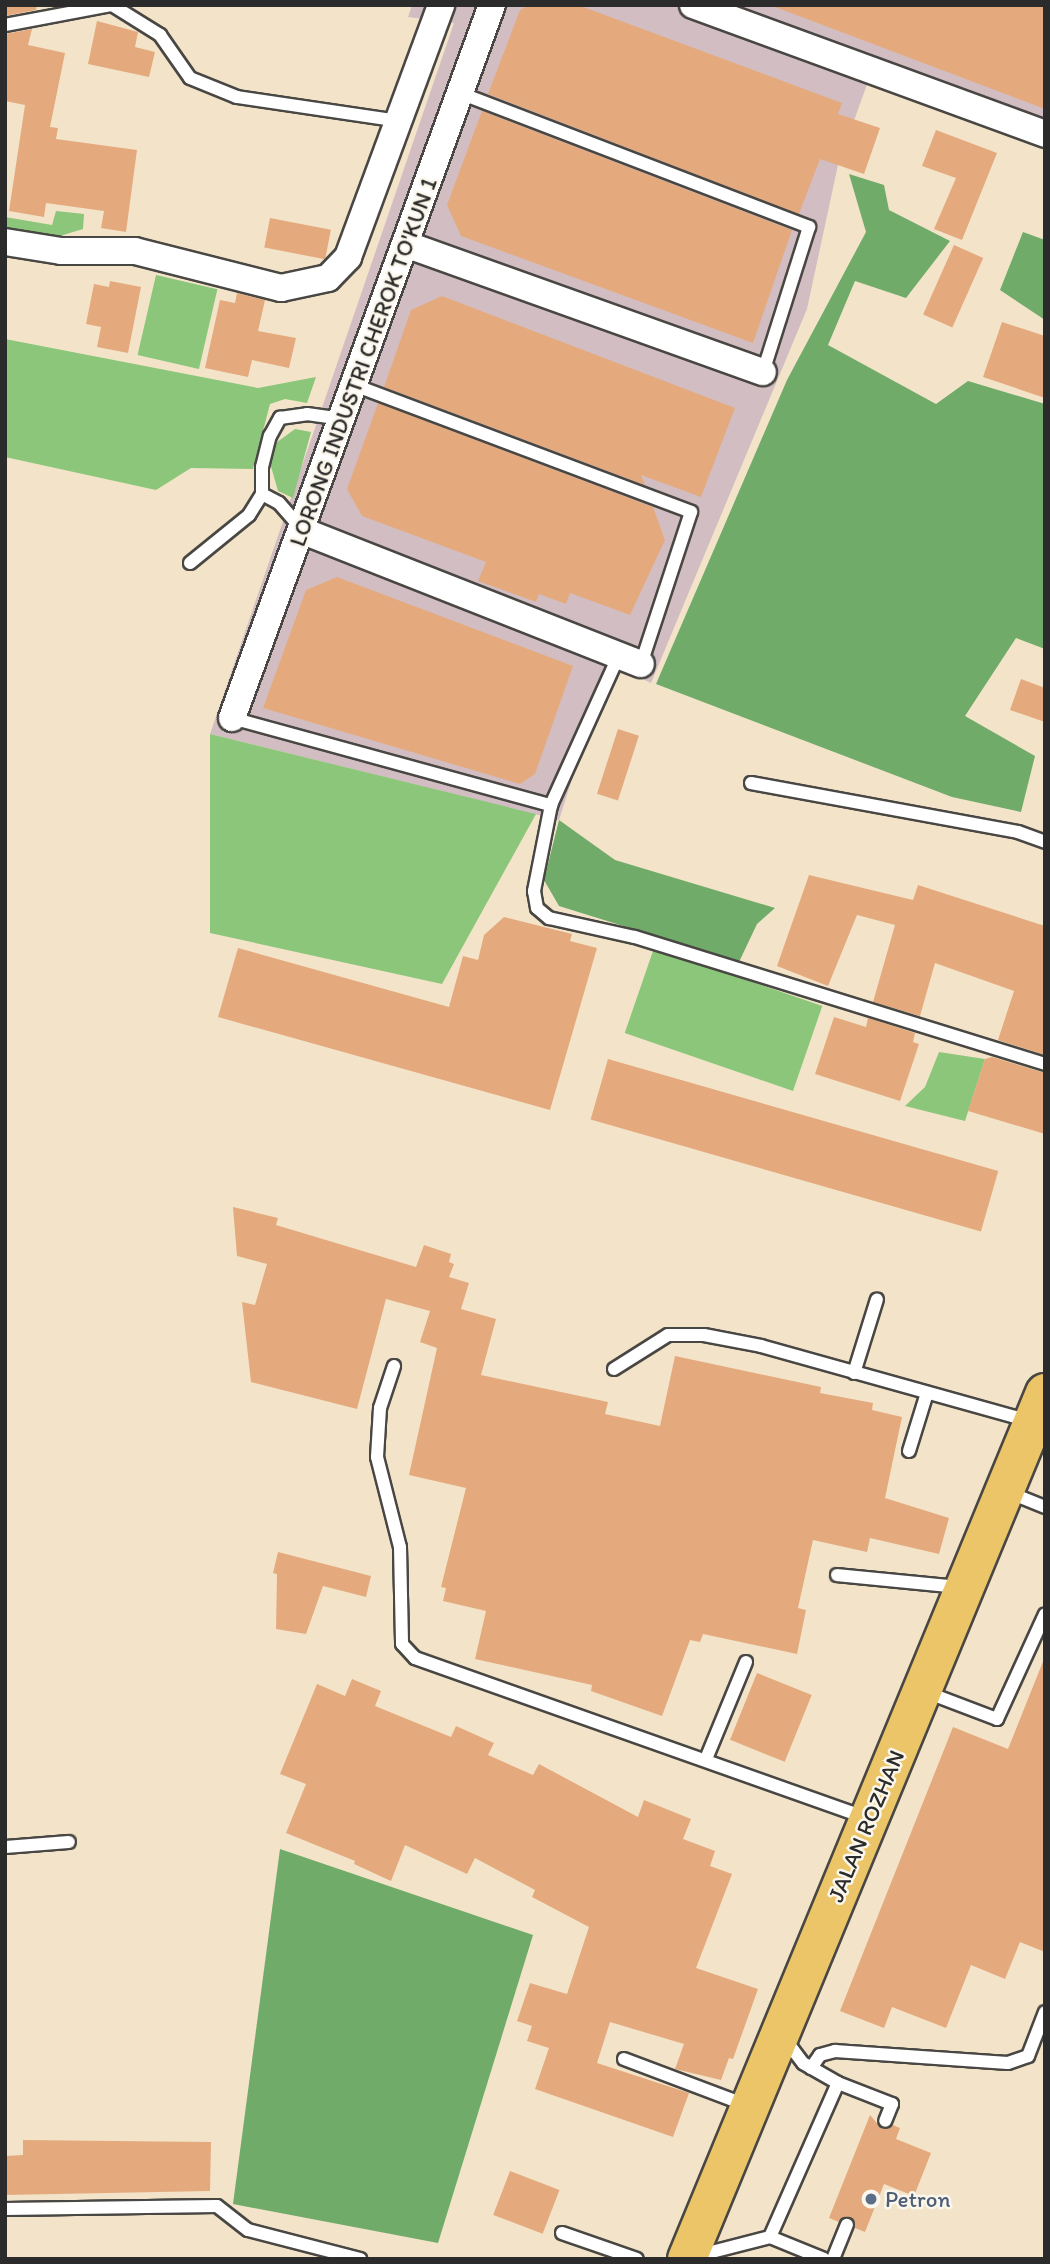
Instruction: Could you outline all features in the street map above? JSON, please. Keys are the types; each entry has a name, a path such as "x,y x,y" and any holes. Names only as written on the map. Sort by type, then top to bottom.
{"main road":[{"name":"JALAN ROZHAN","path":"687,2259 1039,1407"}],"street":[{"path":"5,242 61,251 135,251 281,288 328,278 348,257 441,5"},
{"name":"LORONG INDUSTRI CHEROK TO'KUN 1","path":"232,718 303,531 341,419 492,5"},
{"path":"693,5 1045,134"},
{"path":"405,244 763,372"},
{"path":"303,531 630,659"}],"lane":[{"path":"5,25 112,5 160,35 190,78 226,93 399,121"},
{"path":"460,93 808,227 763,372"},
{"path":"354,384 691,512 630,659 551,805 534,891 537,908 549,918 635,937 1045,1064"},
{"path":"190,563 250,515 262,494 265,456 280,418 307,414 341,419"},
{"path":"262,494 279,503 303,531"},
{"path":"232,718 551,805"},
{"path":"751,783 1018,832 1045,842"},
{"path":"854,1373 877,1299"},
{"path":"614,1369 668,1335 686,1333 761,1346 927,1393 1039,1407"},
{"path":"394,1366 380,1408 377,1457 400,1547 402,1644 415,1658 869,1819"},
{"path":"909,1451 927,1393"},
{"path":"1005,1490 1045,1507"},
{"path":"837,1575 964,1587"},
{"path":"923,1690 997,1719 1045,1614"},
{"path":"706,1759 746,1662"},
{"path":"5,1847 69,1842"},
{"path":"811,2068 820,2055 835,2051 1008,2063 1028,2056 1045,2012"},
{"path":"780,2033 811,2068 838,2083 892,2104 885,2122"},
{"path":"624,2059 749,2106"},
{"path":"770,2237 838,2083"},
{"path":"5,2209 217,2206 248,2230 360,2259"},
{"path":"833,2259 848,2225"},
{"path":"562,2233 637,2259"},
{"path":"687,2259 770,2237 824,2259"}],"shaded area":[{"path":"412,5 1045,5 1045,145 869,79 838,165 807,309 651,683 609,663 559,820 210,734 454,23 408,17"}],"green space":[{"path":"849,174 884,185 889,210 950,241 906,298 855,281 828,345 936,404 968,381 1045,404 1045,649 1016,638 965,716 1035,756 1021,812 952,797 656,684 787,380 866,232"},
{"path":"56,211 84,214 83,229 50,239 5,232 5,217 52,225"},
{"path":"1023,232 1045,240 1045,320 1000,290"},
{"path":"156,275 217,289 199,369 138,355"},
{"path":"5,339 258,388 316,377 307,403 285,399 270,404 253,469 191,468 156,490 5,457"},
{"path":"295,429 311,432 293,498 278,491 270,463 273,445"},
{"path":"210,734 536,814 442,984 210,933"},
{"path":"559,820 615,860 775,908 757,924 739,962 559,906 544,880"},
{"path":"654,948 822,1006 793,1091 625,1033"},
{"path":"939,1052 985,1059 965,1121 905,1106 925,1087"},
{"path":"280,1849 533,1935 438,2243 233,2204"}],"building":[{"path":"5,5 37,5 36,10 5,16"},
{"path":"530,5 578,5 842,103 838,114 880,128 864,174 820,159 799,214 488,94 520,10"},
{"path":"1045,5 1045,109 775,7"},
{"path":"97,21 138,32 135,47 155,52 149,77 88,64"},
{"path":"32,29 28,45 65,53 50,127 58,128 56,139 137,150 126,232 101,228 104,211 46,203 44,217 9,211 25,105 5,101 5,34"},
{"path":"482,111 792,230 753,343 461,236 447,205"},
{"path":"936,130 997,153 962,240 934,229 956,178 922,166"},
{"path":"270,218 331,230 325,259 264,247"},
{"path":"954,245 983,258 952,327 923,314"},
{"path":"110,281 141,287 128,353 97,347 101,327 86,324 94,284 109,287"},
{"path":"237,293 265,300 258,331 296,338 289,368 252,360 248,377 205,368 220,300 235,303"},
{"path":"442,296 735,408 701,497 641,475 645,485 384,387 411,310"},
{"path":"1002,322 1045,336 1045,398 983,377"},
{"path":"378,403 653,507 665,540 630,615 570,593 566,604 539,594 536,602 478,581 486,562 362,516 347,489"},
{"path":"337,577 573,666 535,774 520,784 263,708 306,590"},
{"path":"1021,679 1045,688 1045,722 1010,710"},
{"path":"618,729 639,736 618,800 597,794"},
{"path":"809,875 913,900 918,885 1045,926 1045,1055 998,1040 1014,991 935,963 920,1016 873,1002 895,925 857,915 828,986 777,966"},
{"path":"504,917 572,934 570,941 597,948 550,1110 218,1017 238,948 449,1007 463,956 478,960 484,935"},
{"path":"834,1017 866,1027 868,1018 915,1033 913,1042 919,1044 900,1101 815,1074"},
{"path":"992,1057 1045,1073 1045,1134 968,1111 985,1059"},
{"path":"608,1059 998,1171 981,1231 591,1120"},
{"path":"233,1207 278,1218 276,1225 416,1267 424,1245 451,1254 449,1262 454,1264 449,1277 469,1283 461,1309 496,1319 481,1375 608,1402 605,1414 660,1426 675,1356 821,1387 820,1393 873,1403 872,1410 902,1417 885,1498 949,1518 939,1554 870,1538 867,1552 813,1540 798,1608 806,1610 797,1654 703,1634 700,1642 690,1640 662,1716 591,1691 592,1685 475,1659 486,1611 443,1601 446,1588 441,1587 466,1488 409,1475 437,1348 420,1342 430,1311 386,1299 357,1409 251,1382 242,1302 255,1305 267,1264 237,1256"},
{"path":"278,1552 371,1576 366,1597 323,1586 306,1634 276,1629 277,1574 273,1573"},
{"path":"1044,1659 1045,1952 1020,1942 1005,1979 971,1965 946,2028 892,2007 884,2028 840,2011 953,1727 1008,1749"},
{"path":"757,1673 812,1695 785,1762 730,1740"},
{"path":"352,1679 381,1691 375,1706 451,1737 456,1726 494,1743 488,1755 533,1775 539,1764 638,1817 644,1800 691,1819 683,1839 715,1851 710,1866 732,1874 696,1968 758,1989 733,2059 729,2058 721,2080 675,2069 684,2044 610,2022 597,2063 689,2093 673,2137 535,2089 549,2048 527,2041 532,2026 517,2021 530,1983 567,1994 589,1927 532,1897 535,1890 475,1858 467,1874 405,1845 391,1881 354,1864 355,1861 286,1833 306,1784 280,1774 317,1684 345,1696"},
{"path":"870,2115 882,2129 893,2125 900,2128 896,2139 931,2153 914,2196 884,2184 865,2232 855,2228 850,2217 839,2222 829,2218"},
{"path":"23,2140 211,2142 210,2191 5,2195 5,2156 23,2155"},
{"path":"510,2171 559,2190 543,2234 493,2215"}],"place":[{"name":"Petron","path":"871,2199"}]}
